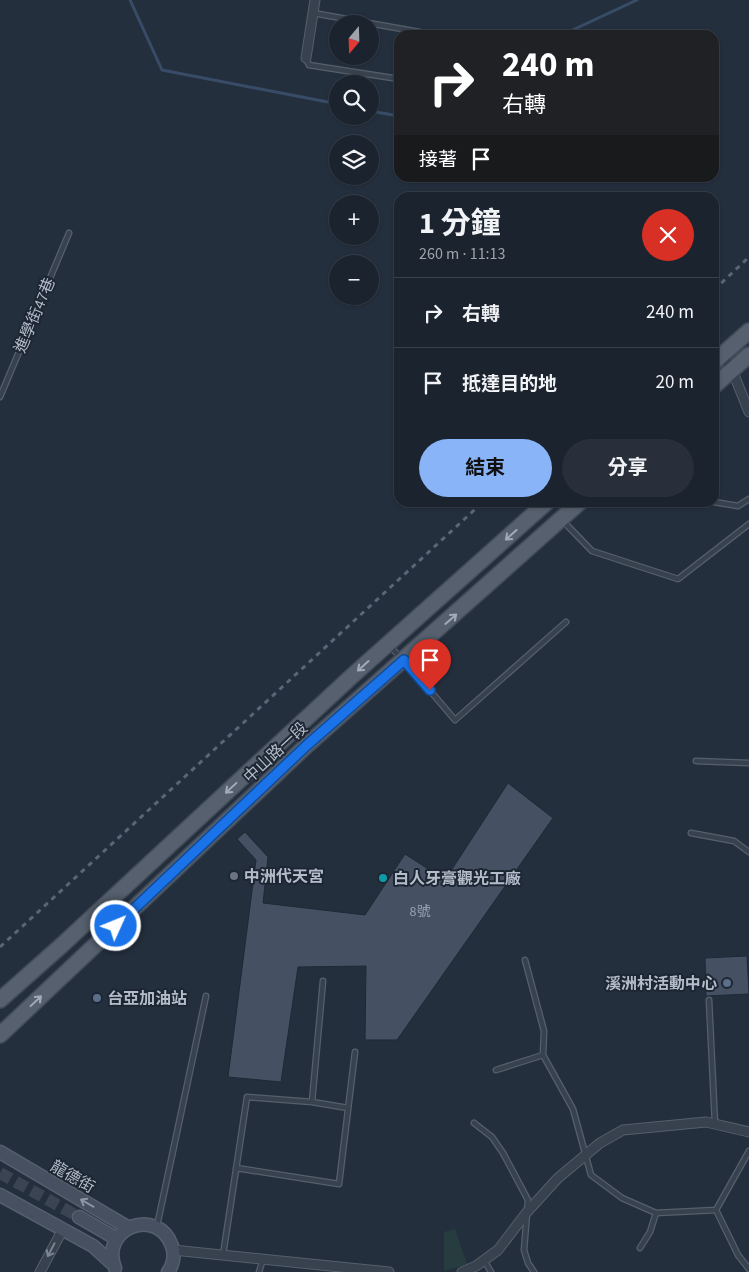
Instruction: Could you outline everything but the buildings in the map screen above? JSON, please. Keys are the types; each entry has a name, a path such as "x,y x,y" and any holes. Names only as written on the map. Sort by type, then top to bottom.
{"main road":[{"path":"719,358 749,331"},
{"path":"719,382 749,355"},
{"name":"中山路一段","path":"0,1000 387,645 541,507"},
{"name":"中山路一段","path":"0,1035 306,746 575,507"},
{"path":"62,945 76,964"},
{"name":"龍德街","path":"0,1152 129,1228"},
{"path":"0,1195 93,1246 116,1269"},
{"path":"79,1216 117,1239"},
{"path":"116,1269 113,1247 117,1239 129,1228 148,1225 164,1233 173,1250 173,1260 168,1272"}],"street":[{"path":"306,58 315,0"},
{"path":"719,360 732,370 749,412"},
{"path":"462,1272 498,1250 527,1212 558,1178 600,1143 624,1130 706,1122 749,1132"},
{"path":"40,1272 63,1229"},
{"path":"173,1250 263,1258 339,1269 389,1272"}],"lane":[{"path":"313,13 408,30"},
{"path":"306,58 310,65 394,79"},
{"name":"進學街47巷","path":"0,397 68,233"},
{"path":"719,503 738,506 749,499"},
{"path":"561,520 592,551 678,579 749,524"},
{"path":"387,645 404,660 455,720 566,622"},
{"path":"696,761 749,763"},
{"path":"691,833 734,841 749,852"},
{"path":"525,960 544,1031 543,1055 573,1109 591,1175 622,1198 656,1213 716,1210"},
{"path":"312,1102 322,981"},
{"path":"156,1228 206,996"},
{"path":"709,1000 715,1124"},
{"path":"236,1168 339,1184 355,1052"},
{"path":"496,1070 543,1055"},
{"path":"223,1255 247,1097 312,1102 348,1108"},
{"path":"474,1123 492,1137 503,1153 528,1200 524,1250 528,1263 534,1272"},
{"path":"716,1210 749,1152"},
{"path":"716,1210 738,1256 749,1269"},
{"path":"640,1248 650,1232 656,1213"},
{"path":"259,1272 263,1258"},
{"path":"484,1260 491,1272"}],"green space":[{"path":"455,1229 467,1264 444,1271 444,1232"}],"waterway":[{"path":"130,0 162,70 329,102"},
{"path":"573,30 637,0"},
{"path":"379,113 394,115"}],"tunnel":[{"path":"0,1173 79,1217"}],"railway":[{"path":"719,285 749,257"},
{"path":"0,947 478,507"}],"place":[{"name":"中洲代天宮","path":"234,876"},
{"name":"白人牙膏觀光工廠","path":"383,878"},
{"name":"溪洲村活動中心","path":"727,983"},
{"name":"台亞加油站","path":"97,998"}],"route":[{"path":"116,926 306,746 404,660 430,690"}]}
